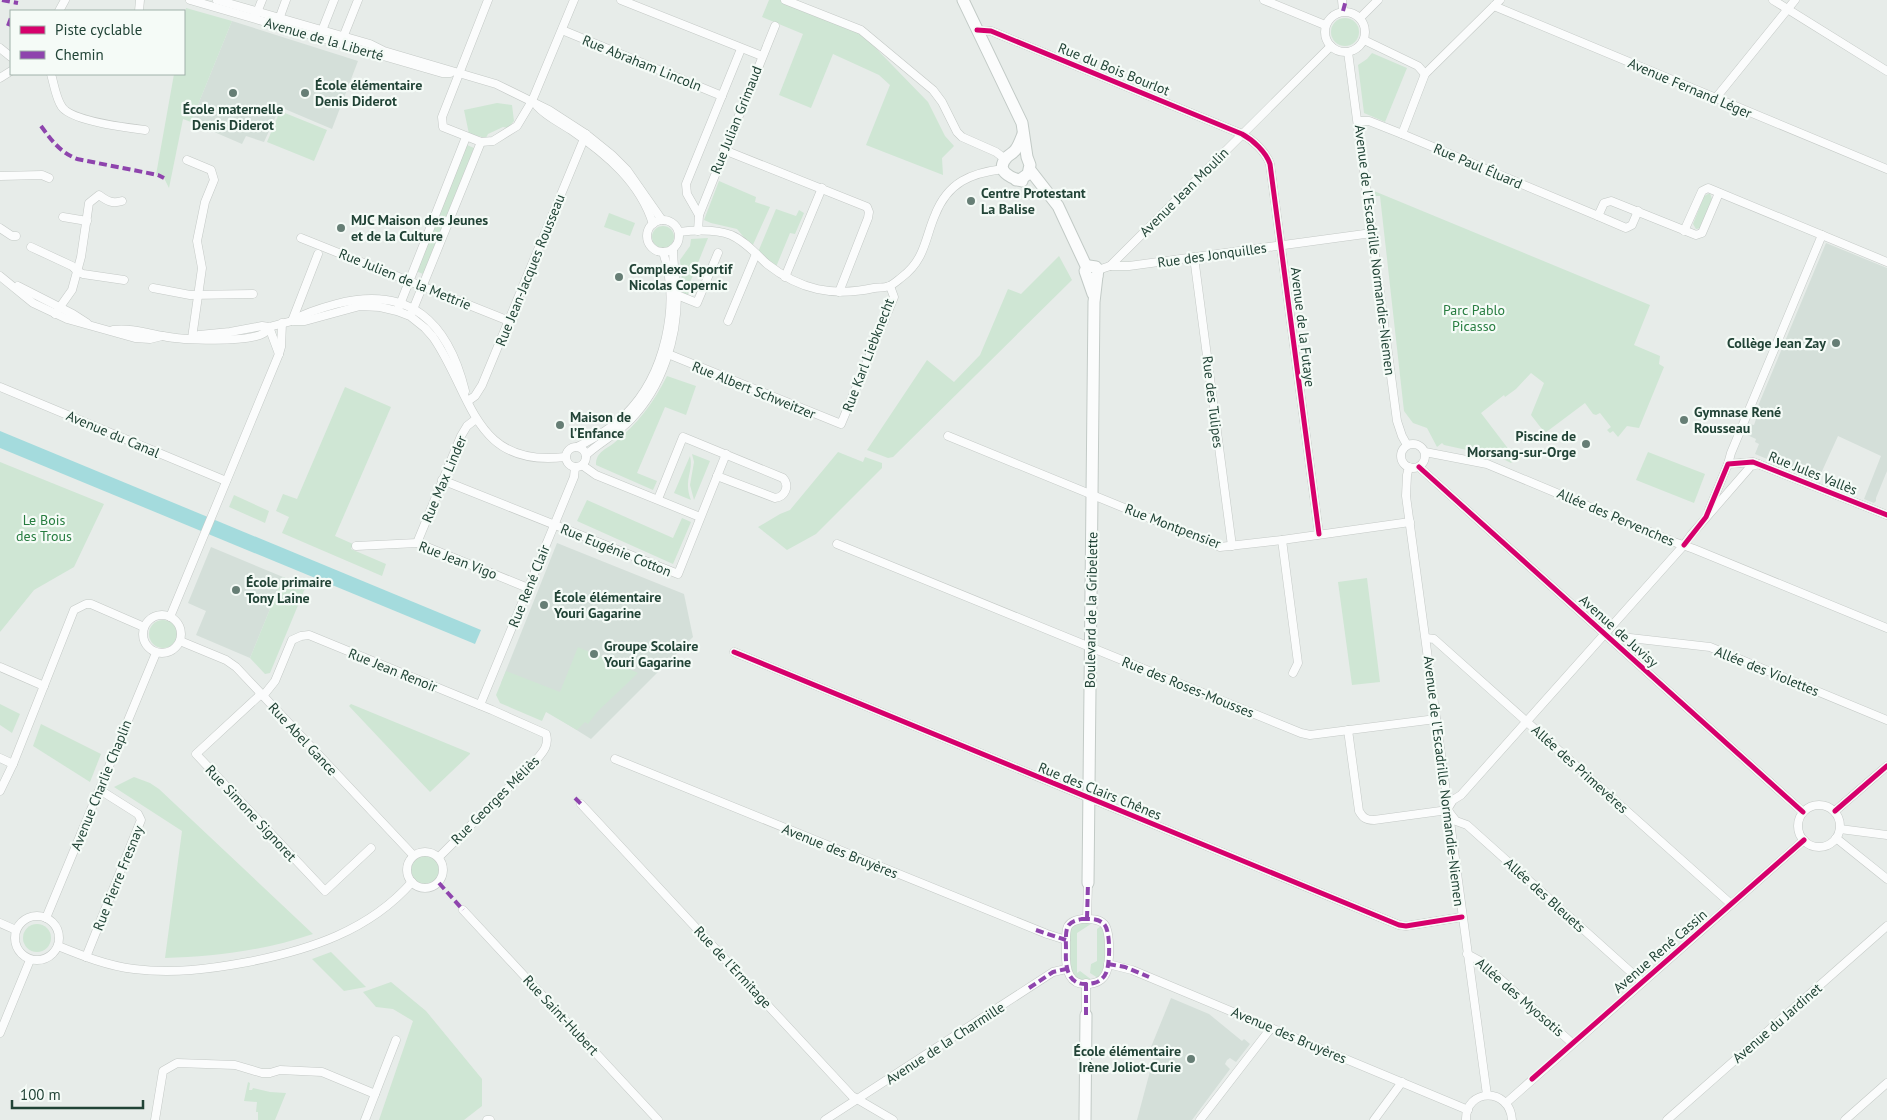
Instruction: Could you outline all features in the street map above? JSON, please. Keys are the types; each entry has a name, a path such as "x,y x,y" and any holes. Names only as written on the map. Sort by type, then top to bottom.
{"main road":[{"path":"963,0 1020,118 1030,170 1025,177 1016,180"},
{"path":"1023,134 1017,149 1007,160 1008,177 1045,189"},
{"path":"1007,160 1020,153 1027,157"},
{"name":"Boulevard de la Gribelette","path":"1030,170 1058,206 1093,273 1088,883"},
{"path":"1085,1120 1086,1015"}],"street":[{"name":"Avenue de la Liberté","path":"190,0 256,15"},
{"name":"Avenue de la Liberté","path":"217,0 278,22 341,40 370,44 376,52 496,84 532,101 612,154 628,170 662,220 674,225 679,232"},
{"path":"256,15 262,0"},
{"path":"278,22 286,0"},
{"path":"320,34 334,0"},
{"path":"341,40 358,0"},
{"path":"488,0 442,117 441,124 443,127 481,142 493,141 517,126 532,101 574,0"},
{"path":"621,0 762,56"},
{"path":"785,0 861,30 933,90 942,102 957,132 962,137 996,152 1007,160"},
{"path":"1264,0 1325,26"},
{"path":"1342,0 1343,11"},
{"path":"1360,18 1378,0"},
{"path":"1402,134 1425,74 1500,0"},
{"path":"1774,0 1887,71"},
{"path":"1715,99 1795,0"},
{"name":"Avenue Fernand Léger","path":"1494,6 1887,169"},
{"path":"1343,11 1355,14 1360,18 1365,28 1364,40 1360,46 1348,52 1336,50 1330,46 1325,36 1325,26 1332,16 1343,11"},
{"name":"Rue Julian Grimaud","path":"698,231 699,215 775,26"},
{"name":"Rue Abraham Lincoln","path":"562,30 722,96"},
{"name":"Rue du Bois Bourlot","path":"977,30 991,31 1242,134"},
{"path":"1364,40 1418,66 1425,74"},
{"name":"Avenue Jean Moulin","path":"1093,273 1110,266 1330,46"},
{"path":"0,48 10,56"},
{"name":"Rue Julian Grimaud","path":"699,215 687,194 686,184 742,49"},
{"name":"Avenue de l'Escadrille Normandie-Niemen","path":"1348,52 1397,421 1407,445"},
{"path":"51,75 61,105 65,110 99,122 145,130"},
{"name":"Rue Paul Éluard","path":"1358,121 1369,121 1402,134 1626,228 1632,225 1638,211"},
{"name":"Avenue de la Futaye","path":"1242,134 1268,157 1270,164 1319,534"},
{"name":"Avenue de la Liberté","path":"585,136 623,174 645,205 653,224 648,232 648,241 654,249 663,252"},
{"name":"Rue Jean-Jacques Rousseau","path":"468,401 475,396 482,385 585,136"},
{"path":"398,307 466,137"},
{"path":"412,313 481,142"},
{"path":"724,150 867,207 869,212 839,292"},
{"path":"187,160 211,170 214,180 196,241 202,268 192,338"},
{"path":"726,454 700,517 567,463 566,457 569,449 578,447 600,435 626,415 645,389 655,370 662,351 670,310 668,266 663,252 673,249 678,242 679,232 716,231 732,236 784,277 796,284 815,289 858,292 890,286 906,274 917,262 927,240 935,214 944,197 952,188 970,176 1007,160"},
{"path":"0,176 42,175 49,178"},
{"path":"784,277 822,188"},
{"path":"1684,231 1702,191 1708,188 1887,262"},
{"path":"1598,216 1604,203 1610,201 1696,235 1702,233 1719,193"},
{"path":"57,311 72,290 89,203 99,195 107,202 116,204 122,201"},
{"path":"63,217 87,221"},
{"path":"653,224 662,220"},
{"path":"0,228 12,236 16,236"},
{"name":"Rue des Jonquilles","path":"1110,266 1129,266 1372,233"},
{"path":"1348,730 1359,811 1362,817 1367,820 1374,820 1448,810 1449,804 1461,795 1606,634 1684,546 1706,517 1822,235"},
{"name":"Rue Julien de la Mettrie","path":"301,238 509,321"},
{"path":"31,247 72,266 77,271 124,280"},
{"path":"586,455 621,429 640,409 655,386 668,354 673,334 677,295 673,249"},
{"path":"677,295 697,302 718,253"},
{"path":"292,321 318,254"},
{"path":"728,321 756,254"},
{"name":"Rue des Tulipes","path":"1194,257 1232,546"},
{"path":"3,278 57,311 89,325 109,331 130,329 162,336 192,338 199,335 262,326 269,327 292,321 307,312 361,299 380,299 412,313 438,344 476,419 492,438 511,451 539,459 566,457"},
{"name":"Rue Karl Liebknecht","path":"841,424 894,297 890,286"},
{"path":"153,288 198,296 253,294"},
{"path":"170,617 279,354 282,324"},
{"path":"269,327 279,354"},
{"name":"Rue Albert Schweitzer","path":"668,354 841,424"},
{"name":"Avenue du Canal","path":"0,387 226,481"},
{"name":"Rue Max Linder","path":"417,543 461,436 467,426 476,419"},
{"name":"Rue Montpensier","path":"948,436 1215,545 1232,546 1410,522"},
{"path":"658,499 683,437 783,478 786,482 784,494 776,498 717,476"},
{"path":"1418,444 1425,452 1424,462 1419,467 1409,467 1401,459 1402,451 1407,445 1418,444"},
{"path":"578,447 586,455 585,461 578,466"},
{"name":"Allée des Pervenches","path":"1425,452 1487,464 1887,628"},
{"name":"Rue Jules Vallès","path":"1728,464 1753,462 1887,515"},
{"name":"Rue Jules Vallès","path":"1706,517 1751,466 1759,464"},
{"name":"Rue René Clair","path":"480,705 578,466"},
{"name":"Avenue de l'Escadrille Normandie-Niemen","path":"1409,467 1406,496 1487,1095"},
{"name":"Avenue de Juvisy","path":"1419,467 1803,812"},
{"name":"Rue Eugénie Cotton","path":"442,480 678,574 700,517"},
{"path":"1282,540 1298,663 1293,673"},
{"name":"Rue Jean Vigo","path":"356,546 417,543 528,588"},
{"name":"Rue des Roses-Mousses","path":"837,544 1301,733 1310,735 1436,719"},
{"path":"0,790 13,764 74,610 86,604 91,604 144,627"},
{"path":"158,616 170,617 175,620 181,630 180,641 173,650 162,654 156,653 146,645 143,639 144,627 152,618 158,616"},
{"name":"Rue Jean Renoir","path":"262,695 275,681 292,640 310,635 541,731 546,734 548,741"},
{"name":"Allée des Primevères","path":"1426,638 1434,640 1731,904"},
{"name":"Allée des Violettes","path":"1613,640 1630,638 1710,647 1887,720"},
{"name":"Rue Abel Gance","path":"180,641 226,660 236,667 414,856"},
{"name":"Rue des Clairs Chênes","path":"734,652 1399,925 1406,926 1462,917"},
{"name":"Avenue Charlie Chaplin","path":"46,918 156,653"},
{"path":"0,667 44,686"},
{"name":"Rue Simone Signoret","path":"262,695 196,754 324,892 371,848"},
{"name":"Rue Georges Méliès","path":"439,857 538,760 548,741"},
{"path":"0,758 13,764"},
{"name":"Avenue des Bruyères","path":"615,759 1047,934 1066,940"},
{"path":"1835,811 1887,766"},
{"name":"Rue Pierre Fresnay","path":"86,957 141,820 138,814 100,790"},
{"name":"Rue de l'Ermitage","path":"581,804 856,1100 893,1120"},
{"path":"1815,805 1829,807 1835,811 1840,823 1840,829 1832,842 1821,847 1804,840 1798,829 1798,823 1803,812 1815,805"},
{"name":"Allée des Bleuets","path":"1448,810 1452,818 1467,826 1642,982"},
{"path":"1840,829 1887,835"},
{"path":"1836,838 1887,879"},
{"name":"Avenue René Cassin","path":"1506,1103 1804,840"},
{"path":"424,851 439,857 444,867 439,883 428,888 422,888 408,877 407,866 414,856 424,851"},
{"path":"58,946 86,957 122,967 172,971 213,968 272,957 316,946 354,929 386,907 412,882"},
{"name":"Boulevard de la Gribelette","path":"1087,919 1088,883"},
{"name":"Rue Saint-Hubert","path":"464,910 658,1120"},
{"path":"32,916 46,918 56,927 60,940 58,946 50,957 44,960 30,960 18,951 15,937 16,930 26,919 32,916"},
{"path":"1087,919 1100,921 1107,928 1109,935 1108,964 1103,978 1094,983 1072,980 1066,968 1066,940 1070,924 1078,920 1087,919"},
{"path":"0,923 16,930"},
{"name":"Avenue du Jardinet","path":"1667,1120 1887,926"},
{"name":"Allée des Myosotis","path":"1467,954 1480,960 1572,1043"},
{"path":"0,1033 2,1021 30,960"},
{"name":"Avenue des Bruyères","path":"1108,964 1125,967 1468,1110"},
{"name":"Avenue de la Charmille","path":"825,1120 1053,972 1066,968"},
{"path":"1086,983 1086,1015"},
{"path":"1200,1120 1271,1028"},
{"path":"365,1120 396,1040"},
{"path":"155,1120 163,1071 177,1063 235,1065 262,1073 280,1070 322,1072 375,1094"},
{"path":"1374,1120 1402,1082"},
{"path":"1845,1120 1887,1083"},
{"path":"1466,1120 1468,1110 1475,1100 1487,1095 1494,1096 1506,1103 1510,1108 1512,1120"}],"shaded area":[{"path":"232,21 358,61 332,129 280,107 264,142 246,136 242,144 191,122"},
{"name":"Collège Jean Zay","path":"1826,243 1887,268 1887,471 1874,503 1864,499 1881,456 1838,436 1818,480 1755,454 1759,444 1755,442 1756,439 1745,434 1749,424 1754,425 1756,419 1753,418"},
{"name":"Groupe Scolaire Youri Gagarine","path":"557,543 684,594 693,637 591,739 501,683"},
{"name":"École primaire Tony Laine","path":"211,547 283,577 250,658 196,635 206,611 188,603"},
{"name":"École élémentaire Irène Joliot-Curie","path":"1171,998 1209,1014 1242,1041 1244,1039 1250,1044 1236,1062 1230,1058 1227,1060 1225,1064 1230,1069 1192,1120 1137,1120 1153,1060 1159,1056 1151,1047"}],"green space":[{"path":"769,0 780,0 860,32 928,102 945,136 954,146 942,158 943,175 866,145 890,85 879,75 833,54 811,108 779,95 803,34 762,17"},
{"path":"186,8 232,21 191,122 183,119 169,188 164,178 156,175 174,75 185,75"},
{"path":"1345,18 1355,22 1359,32 1355,42 1345,46 1335,42 1331,32 1335,22"},
{"path":"1372,53 1407,68 1385,122 1364,113 1358,65"},
{"path":"497,103 512,105 514,121 508,128 503,127 488,134 486,138 469,134 464,110"},
{"path":"280,111 327,130 314,161 267,142"},
{"path":"467,145 474,148 423,274 416,271"},
{"path":"719,181 756,197 755,202 770,207 752,247 737,229 704,220"},
{"name":"Parc Pablo Picasso","path":"1374,191 1650,305 1634,345 1660,356 1659,364 1664,367 1639,428 1627,426 1618,437 1613,431 1610,433 1607,430 1611,427 1600,413 1593,414 1585,403 1545,433 1531,415 1544,383 1531,373 1516,389 1505,397 1504,395 1481,413 1516,459 1511,463 1499,457 1442,443 1437,447 1427,428 1413,423 1404,411 1380,196 1375,196"},
{"path":"1710,193 1712,199 1701,228 1696,229 1693,224 1704,196"},
{"path":"776,209 796,216 799,210 804,213 795,234 790,233 776,267 758,252"},
{"path":"609,213 635,223 630,236 604,227"},
{"path":"663,226 673,233 674,237 667,247 663,248 653,241 652,237 659,227"},
{"path":"708,238 689,285 688,295 683,295 680,260 690,246 691,239"},
{"path":"1059,256 1072,280 893,457 888,458 867,450 927,360 954,382 980,355 1008,289 1021,294"},
{"path":"667,376 696,386 686,415 665,407 637,473 657,481 653,490 596,465 596,461 602,452 637,421 651,404"},
{"path":"345,387 391,407 335,536 353,544 351,549 386,564 382,576 282,533 289,517 276,511 283,494 297,499"},
{"path":"838,452 863,462 865,457 882,463 882,468 816,534 787,550 758,527 790,510"},
{"path":"1648,452 1705,474 1694,503 1636,480"},
{"path":"692,454 710,461 694,500 690,485 694,462"},
{"path":"690,456 691,467 688,487 691,500 674,493"},
{"name":"Le Bois des Trous","path":"0,462 104,504 74,567 34,590 0,632"},
{"path":"234,495 269,511 265,523 229,507"},
{"path":"587,500 673,538 682,518 691,522 673,564 577,521"},
{"path":"283,577 306,586 270,673 265,674 250,658"},
{"path":"1367,578 1380,682 1352,685 1338,582"},
{"path":"163,620 173,624 177,634 173,644 163,648 153,644 149,634 153,624"},
{"path":"578,647 638,673 597,712 588,724 585,722 577,730 546,712 542,721 500,703 496,695 506,671 560,692"},
{"path":"0,704 20,714 12,733 0,725"},
{"path":"351,704 470,754 430,792 349,706"},
{"path":"41,724 101,754 90,782 33,746"},
{"path":"134,777 150,783 159,789 313,934 295,940 240,952 165,958 182,831 114,787"},
{"path":"425,856 435,860 439,870 435,880 425,884 415,880 411,870 415,860"},
{"path":"1082,922 1094,922 1077,933 1077,973 1080,971 1092,980 1084,980 1074,976 1069,962 1070,930"},
{"path":"37,924 47,928 51,938 47,948 37,952 27,948 23,938 27,928"},
{"path":"1101,926 1105,933 1105,968 1098,978 1090,973 1091,964 1097,961 1097,929"},
{"path":"331,952 366,987 344,991 312,959"},
{"path":"391,982 426,1011 482,1079 482,1106 464,1120 379,1120 413,1021 393,1009 376,1007 363,992"},
{"path":"248,1082 250,1083 249,1090 253,1088 286,1093 275,1120 258,1120 258,1112 256,1112 257,1102 244,1101"}],"water":[{"path":"0,431 481,630 475,644 0,448"}],"marked path":[{"path":"2,0 18,3"},
{"path":"1343,11 1346,0"},
{"path":"8,26 10,21"},
{"path":"41,126 61,149 77,159 158,175 164,178"},
{"path":"575,798 581,804"},
{"path":"439,883 463,910"},
{"path":"1087,919 1088,883"},
{"path":"1082,919 1093,919 1102,922 1108,933 1107,969 1103,978 1094,983 1085,984 1073,980 1066,964 1066,934 1068,926 1072,922 1082,919"},
{"path":"1036,930 1066,940"},
{"path":"1108,964 1125,967 1149,977"},
{"path":"1029,988 1053,972 1066,969"},
{"path":"1086,983 1086,1015"}],"cycle path":[{"path":"977,30 991,31 1242,134 1255,143 1265,155 1270,164 1319,534"},
{"path":"1684,545 1706,517 1728,464 1753,462 1887,515"},
{"path":"1419,467 1803,812"},
{"path":"734,652 1399,925 1406,926 1462,917"},
{"path":"1835,811 1887,766"},
{"path":"1532,1079 1804,840"}],"place":[{"name":"École maternelle Denis Diderot","path":"233,93"},
{"name":"École élémentaire Denis Diderot","path":"305,93"},
{"name":"Centre Protestant La Balise","path":"971,201"},
{"name":"MJC Maison des Jeunes et de la Culture","path":"341,228"},
{"name":"Complexe Sportif Nicolas Copernic","path":"619,277"},
{"name":"Collège Jean Zay","path":"1836,343"},
{"name":"Gymnase René Rousseau","path":"1684,420"},
{"name":"Maison de l’Enfance","path":"560,425"},
{"name":"Piscine de Morsang-sur-Orge","path":"1586,444"},
{"name":"École primaire Tony Laine","path":"236,590"},
{"name":"École élémentaire Youri Gagarine","path":"544,605"},
{"name":"Groupe Scolaire Youri Gagarine","path":"594,654"},
{"name":"École élémentaire Irène Joliot-Curie","path":"1191,1059"}]}
